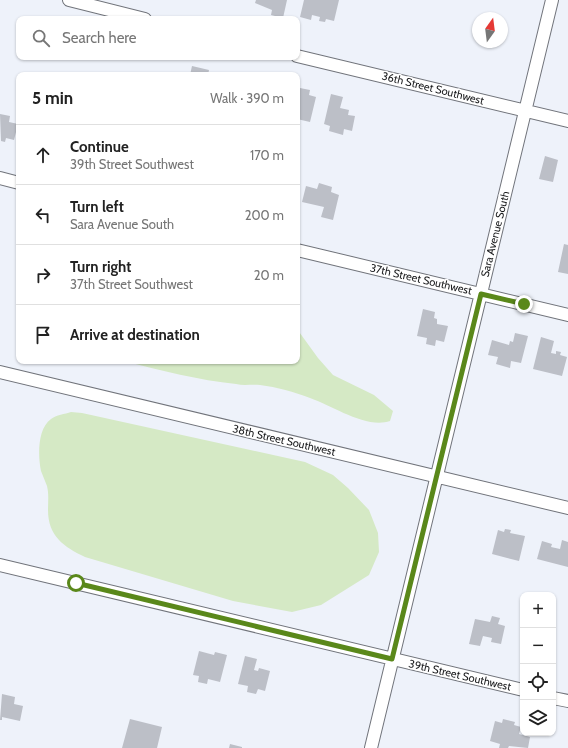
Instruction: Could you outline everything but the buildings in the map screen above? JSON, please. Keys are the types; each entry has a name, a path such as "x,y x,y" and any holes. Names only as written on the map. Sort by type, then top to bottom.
{"street":[{"path":"69,0 133,16"},
{"name":"Sara Avenue South","path":"371,748 552,0"},
{"name":"36th Street Southwest","path":"300,57 568,121"},
{"path":"0,178 16,182"},
{"name":"37th Street Southwest","path":"300,251 568,315"},
{"name":"38th Street Southwest","path":"0,372 568,508"},
{"name":"39th Street Southwest","path":"0,565 520,689"},
{"path":"556,699 568,701"}],"green space":[{"path":"300,333 318,358 333,375 374,395 393,411 390,421 381,423 371,422 350,416 310,398 279,388 260,385 242,385 166,372 136,364 300,364"},
{"path":"71,412 82,413 305,462 333,475 369,510 378,533 379,552 369,575 321,605 292,612 233,601 85,557 77,553 59,540 51,527 48,510 48,489 41,471 39,458 41,436 46,424 55,416"}],"route":[{"path":"76,583 392,659 481,294 524,304"}]}
